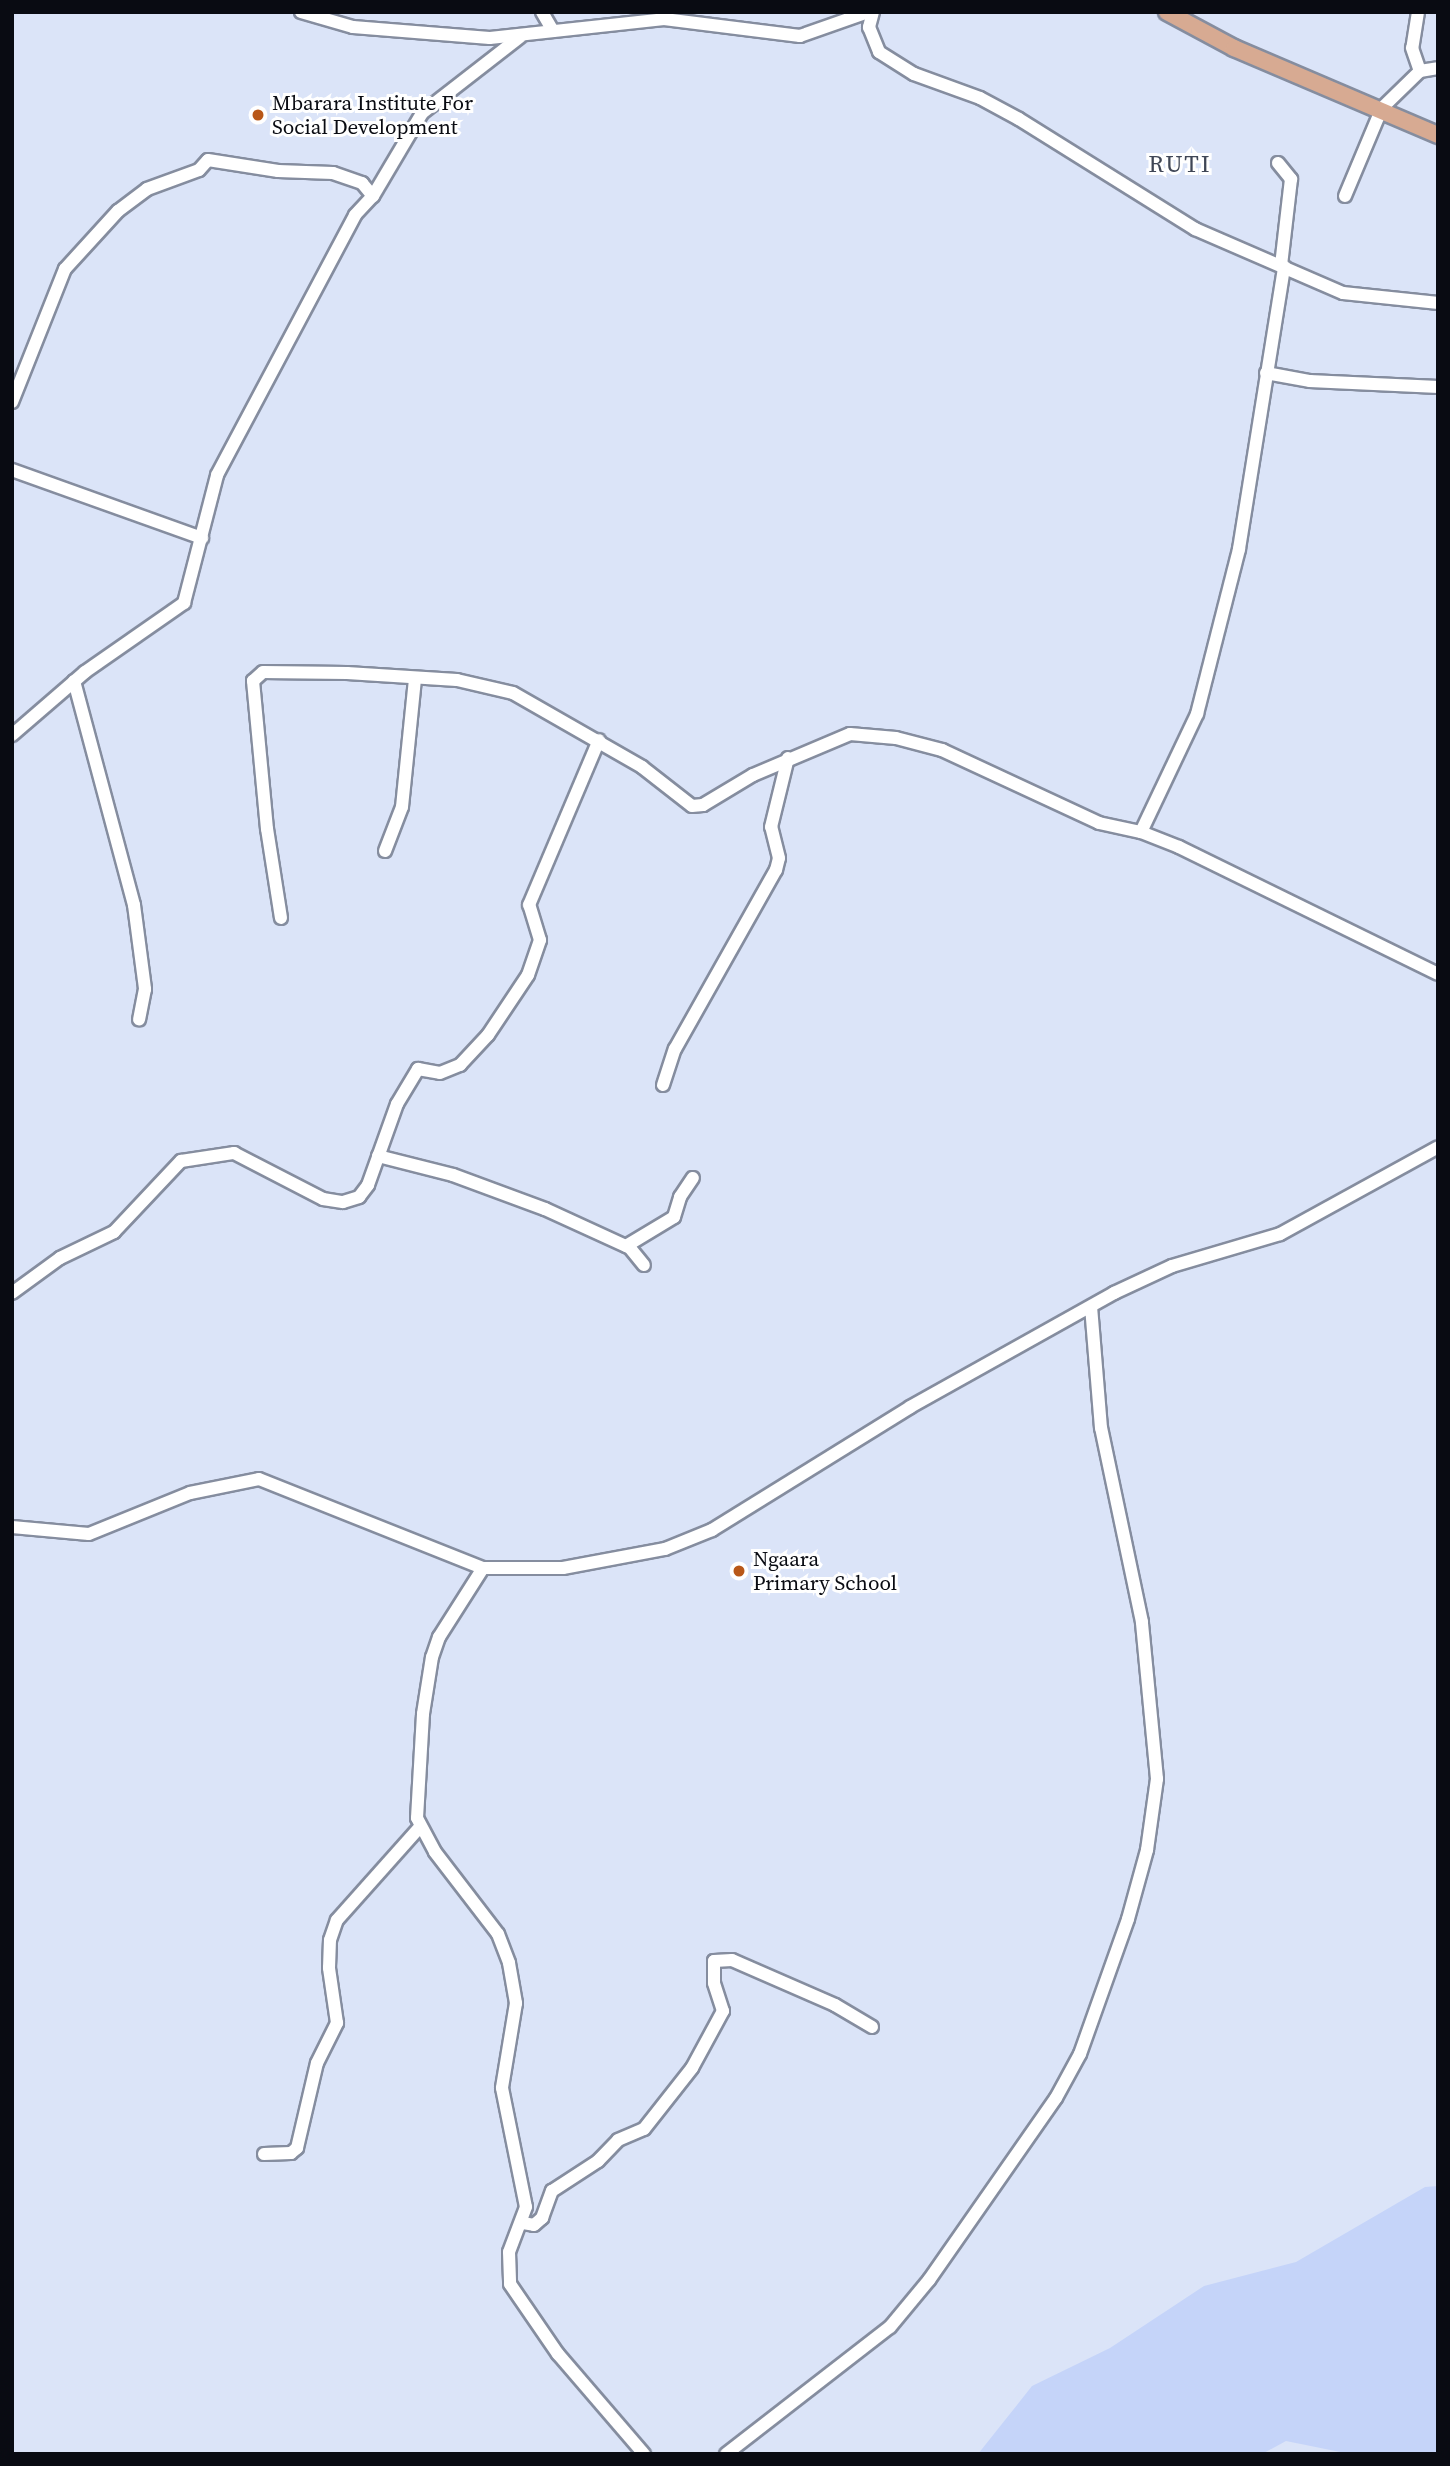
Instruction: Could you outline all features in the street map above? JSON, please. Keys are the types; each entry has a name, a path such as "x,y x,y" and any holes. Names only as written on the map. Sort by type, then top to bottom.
{"main road":[{"path":"1167,12 1234,48 1382,108 1438,135"}],"street":[{"path":"301,12 353,27 462,37 520,37 664,19 800,36 870,12 869,27 880,52 914,74 980,98 1195,229 1343,293 1438,303"},
{"path":"542,12 554,31"},
{"path":"1418,12 1412,48 1420,71"},
{"path":"12,735 74,681 184,603 217,475 355,215 373,196 422,113 520,37"},
{"path":"1345,197 1382,108 1399,86 1420,71 1438,68"},
{"path":"12,402 65,269 118,211 147,189 199,170 208,160 278,171 333,173 362,183 373,196"},
{"path":"1141,832 1197,714 1239,549 1283,266 1291,179 1278,163"},
{"path":"1266,373 1310,381 1438,387"},
{"path":"12,470 202,538"},
{"path":"281,918 267,829 255,676 287,671 457,680 513,693 599,740 697,807 788,758 850,734 896,738 942,750 1099,823 1141,832 1295,901 1438,974"},
{"path":"385,851 402,807 415,679"},
{"path":"74,681 134,905 145,989 139,1018"},
{"path":"12,1293 60,1258 114,1232 181,1161 234,1153 301,1190 343,1202 364,1191 397,1104 418,1069 440,1073 460,1065 488,1035 528,975 540,940 529,905 599,740"},
{"path":"663,1085 675,1049 776,870 779,858 771,827 788,758"},
{"path":"12,1527 89,1534 190,1493 259,1479 483,1568 563,1568 690,1542 910,1407 1091,1307 1172,1266 1280,1234 1438,1147"},
{"path":"378,1156 491,1188 626,1246 644,1265"},
{"path":"626,1246 674,1217 680,1197 693,1178"},
{"path":"726,2454 748,2441 890,2328 929,2280 1056,2098 1080,2054 1128,1919 1147,1850 1157,1779 1142,1622 1101,1428 1091,1307"},
{"path":"483,1568 439,1637 432,1657 423,1714 419,1828 505,1947 516,2003 502,2088 526,2207 523,2223 509,2252 510,2284 558,2354 644,2454"},
{"path":"264,2154 291,2153 297,2148 317,2063 337,2023 329,1968 330,1940 337,1920 419,1828"},
{"path":"523,2223 534,2225 542,2218 552,2191 598,2161 618,2140 644,2129 692,2068 723,2011 714,1983 714,1961 732,1960 835,2005 872,2027"}],"shaded area":[{"path":"1438,2186 1438,2454 1350,2454 1286,2441 1262,2454 978,2454 1032,2386 1110,2348 1204,2286 1296,2262 1425,2187"}],"place":[{"name":"Mbarara Institute For Social Development","path":"258,115"},
{"name":"Ngaara Primary School","path":"739,1571"}],"district":[{"name":"RUTI","path":"1180,164"}]}
